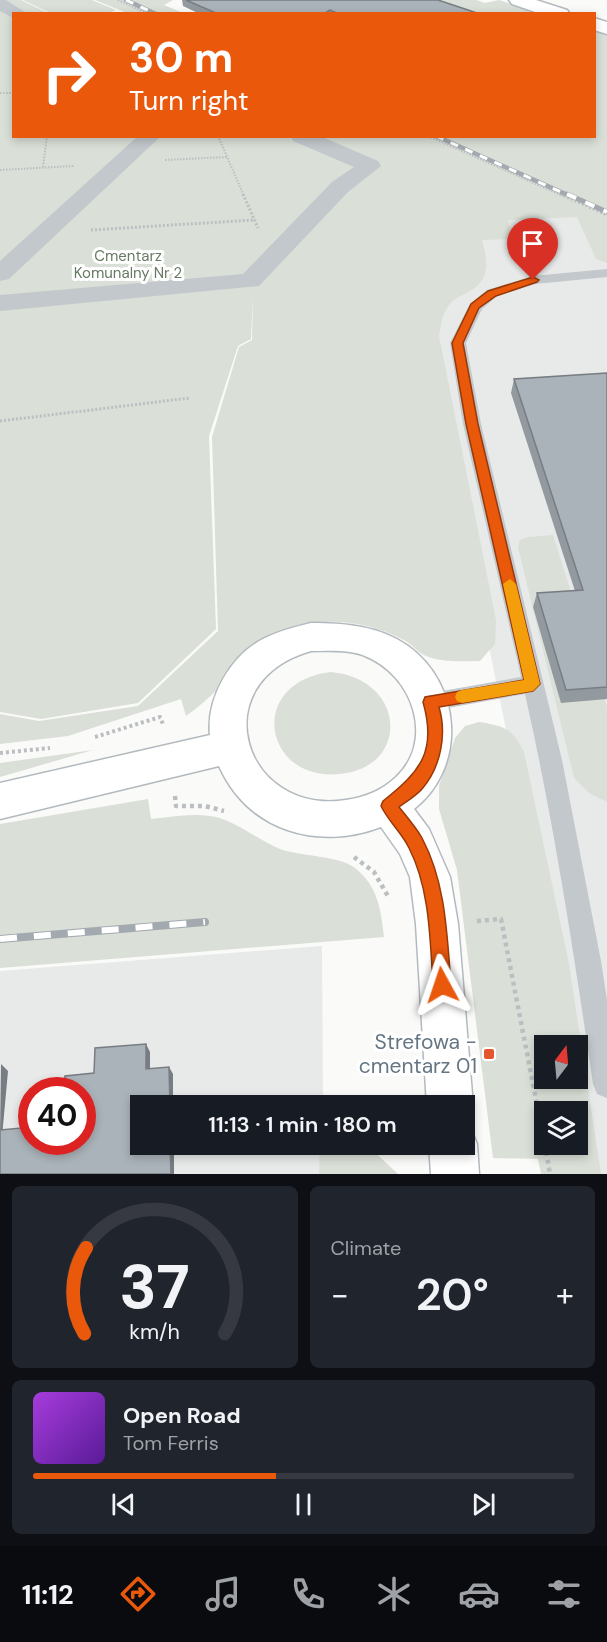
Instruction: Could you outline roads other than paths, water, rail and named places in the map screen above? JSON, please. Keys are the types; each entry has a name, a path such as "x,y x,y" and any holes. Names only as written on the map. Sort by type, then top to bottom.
{"street":[{"path":"518,0 555,12"},
{"path":"0,4 15,12"},
{"path":"0,274 149,138"},
{"path":"0,303 250,281 272,255 339,187 370,166 306,138"},
{"path":"311,637 346,637 379,646 407,665 427,691 431,702 436,722 433,754 417,783 389,806 353,819 314,819 277,807 248,784 230,754 225,722 233,691 252,666 279,647 311,637"},
{"path":"0,801 229,747"},
{"path":"389,806 415,842 430,877 437,924 449,1095"},
{"path":"454,1155 455,1174"}],"lane":[{"path":"607,273 533,280 492,293 475,307 458,343 472,424 551,760 584,937 607,1084"},
{"path":"431,702 533,684"}],"railway":[{"path":"126,0 152,12"},
{"path":"440,138 570,196"},
{"path":"567,194 607,212"},
{"path":"0,939 205,922"}],"place":[{"name":"Strefowa - cmentarz 01","path":"489,1054"}],"park label":[{"name":"Cmentarz Komunalny Nr 2","path":"128,264"}]}
